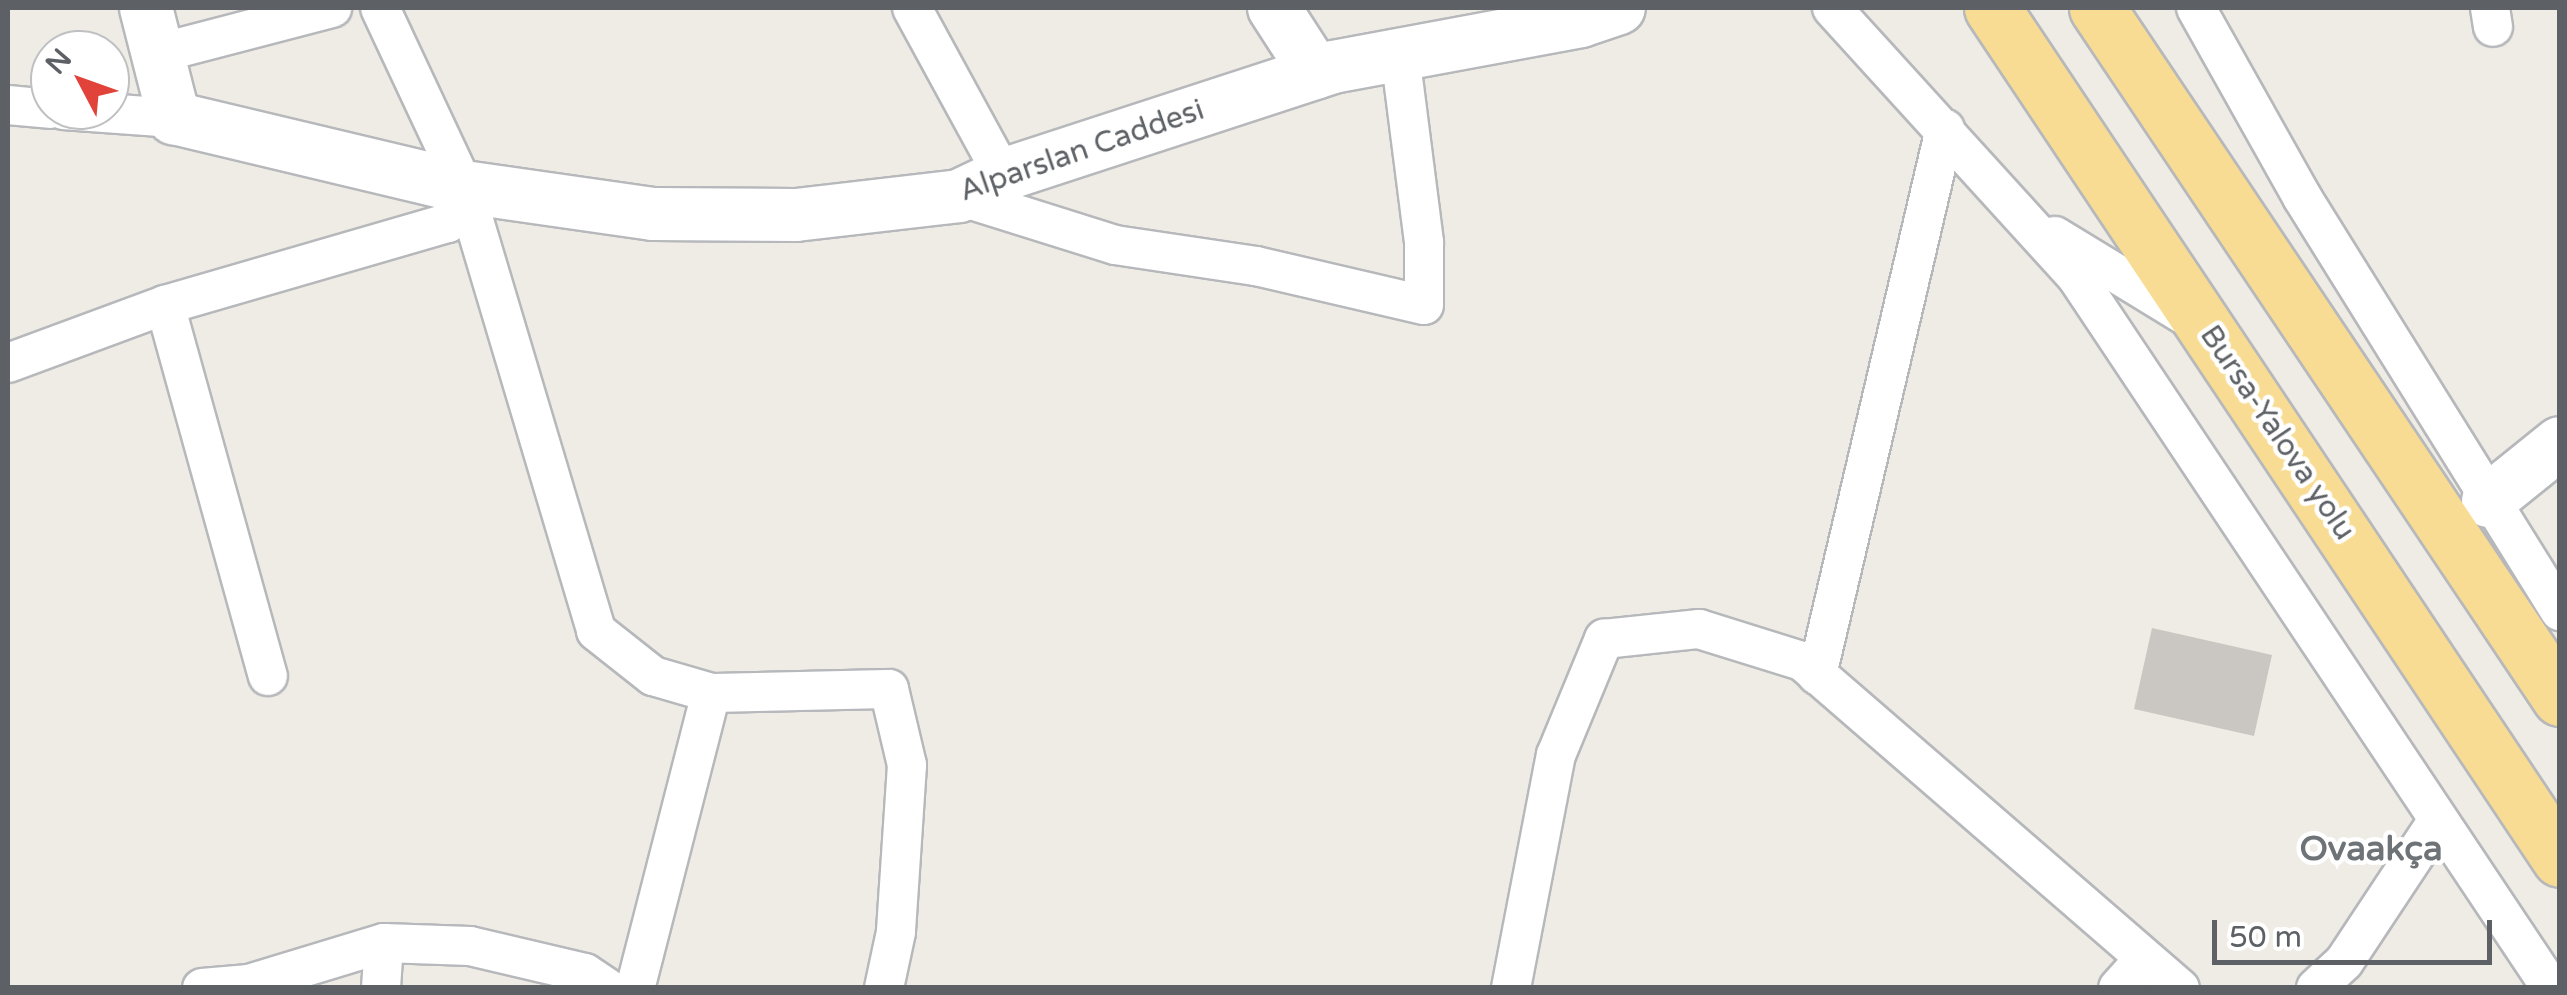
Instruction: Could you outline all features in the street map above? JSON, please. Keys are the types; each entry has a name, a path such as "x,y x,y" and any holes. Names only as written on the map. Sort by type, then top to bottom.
{"highway":[{"name":"Bursa-Yalova yolu","path":"1992,8 2560,860"},
{"path":"2097,8 2560,698"}],"street":[{"path":"174,118 153,30 332,8"},
{"path":"380,8 464,187 596,631 653,676 711,693 889,689 907,765 896,932 884,988"},
{"path":"912,8 981,185 1115,245 1256,266 1424,305 1424,242 1400,54"},
{"path":"1274,8 1316,72"},
{"name":"Alparslan Caddesi","path":"130,115 174,118 464,187 652,214 796,216 981,185 1316,72 1581,21 1618,8"},
{"path":"1832,8 2031,222 2076,276 2551,988"},
{"path":"2196,8 2302,197 2560,611"},
{"path":"1818,674 1945,129"},
{"path":"8,364 166,305 448,223 464,187"},
{"path":"2031,222 2206,328"},
{"path":"166,305 268,676"},
{"path":"2488,501 2560,443"},
{"path":"1511,988 1556,755 1604,639 1699,629 1766,645 1818,674 2180,988"},
{"path":"636,988 711,693"},
{"path":"2316,988 2344,962 2438,820"},
{"path":"202,988 250,984 384,943 470,946 586,972 606,988"},
{"path":"381,988 384,943"},
{"path":"2118,988 2144,959"}],"building":[{"path":"2152,628 2272,655 2254,736 2134,709"}],"district":[{"name":"Ovaakça","path":"2371,849"}]}
